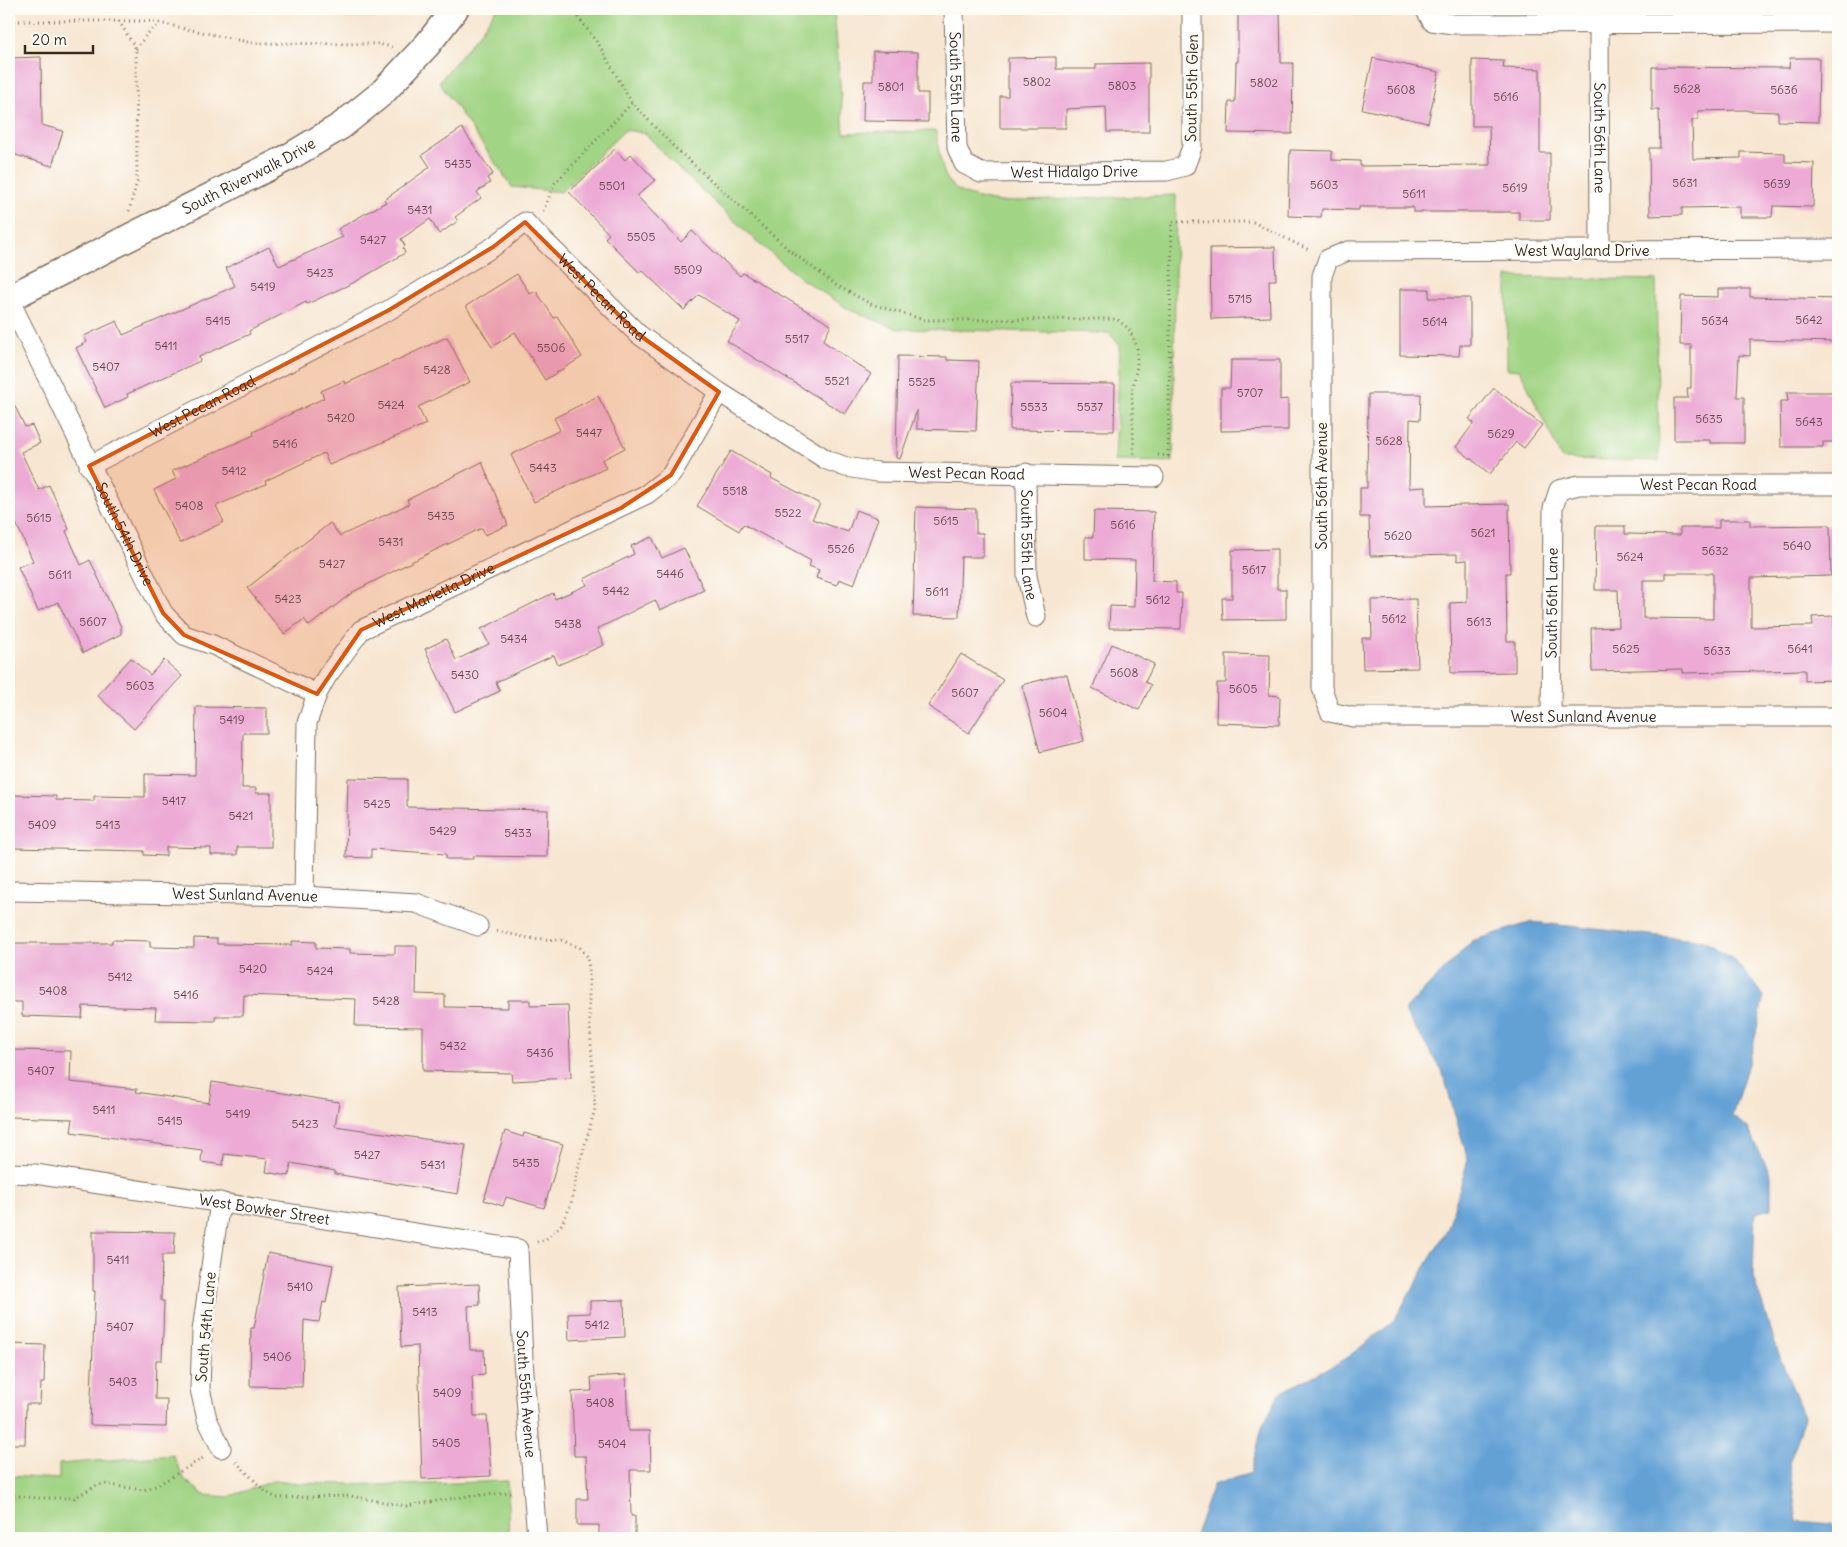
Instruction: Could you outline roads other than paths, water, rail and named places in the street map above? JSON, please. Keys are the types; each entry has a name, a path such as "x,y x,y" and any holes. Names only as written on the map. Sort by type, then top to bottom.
{"street":[{"name":"South Riverwalk Drive","path":"9,298 289,157 341,126 382,93 420,52 455,9"},
{"name":"South 55th Lane","path":"954,9 957,148 964,164"},
{"name":"South 55th Glen","path":"1184,166 1192,147 1192,9"},
{"path":"1428,15 1453,24 1838,23"},
{"name":"South 56th Lane","path":"1599,24 1600,251"},
{"name":"West Hidalgo Drive","path":"964,164 981,173 1167,171 1184,166"},
{"name":"West Pecan Road","path":"89,466 389,310 493,247 525,222 638,334 719,392 827,460 846,468 876,472 1154,477"},
{"name":"West Wayland Drive","path":"1328,259 1348,251 1838,249"},
{"name":"South 56th Avenue","path":"1328,259 1322,276 1322,688 1330,712"},
{"name":"South 54th Drive","path":"9,298 89,466 163,613 184,635 213,646 316,694"},
{"name":"West Marietta Drive","path":"304,896 306,723 316,694 361,630 647,494 671,475 719,392"},
{"name":"South 55th Lane","path":"1026,474 1027,576 1036,617"},
{"name":"West Pecan Road","path":"1559,490 1579,485 1838,485"},
{"name":"South 56th Lane","path":"1551,715 1553,508 1559,490"},
{"name":"West Sunland Avenue","path":"1330,712 1353,717 1551,715 1838,717"},
{"name":"West Sunland Avenue","path":"9,891 304,896 416,903 478,926"},
{"name":"West Bowker Street","path":"9,1173 36,1174 518,1249"},
{"name":"South 54th Lane","path":"220,1202 202,1331 200,1389 207,1419 221,1448"},
{"name":"South 55th Avenue","path":"518,1249 523,1360 537,1538"}],"water":[{"path":"1532,922 1704,941 1734,960 1764,996 1752,1051 1732,1116 1748,1128 1771,1176 1771,1209 1755,1213 1753,1277 1781,1360 1805,1419 1789,1463 1797,1521 1833,1524 1838,1529 1838,1538 1194,1538 1213,1485 1251,1473 1262,1427 1280,1393 1344,1360 1393,1322 1448,1228 1468,1160 1442,1070 1404,1011 1472,941"}]}
